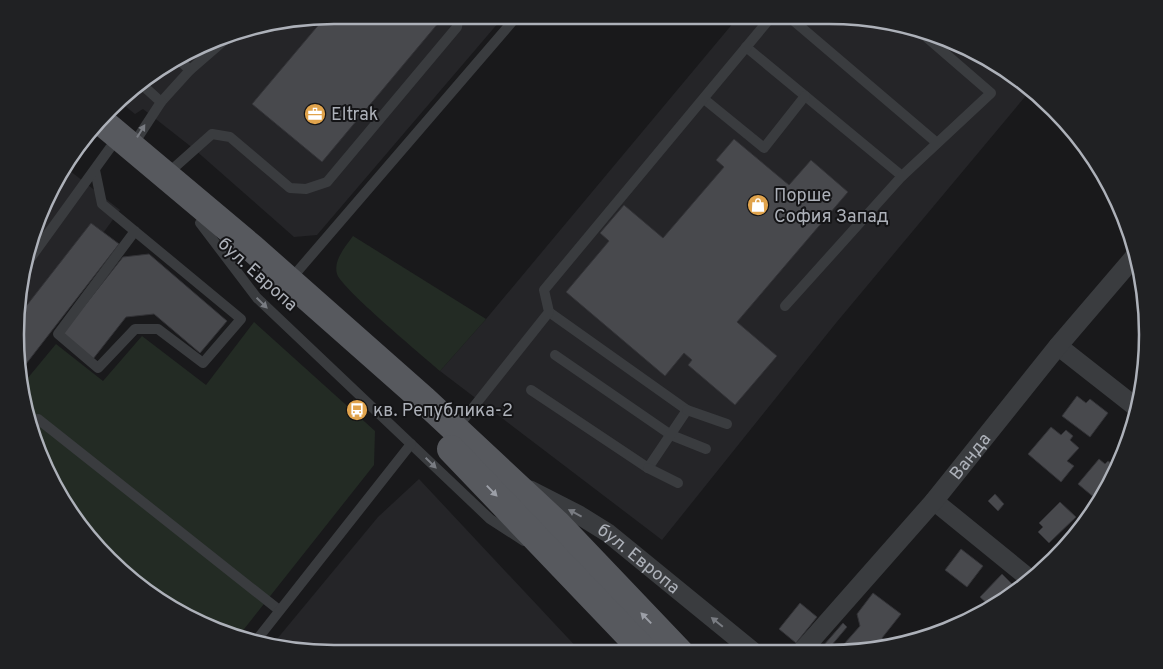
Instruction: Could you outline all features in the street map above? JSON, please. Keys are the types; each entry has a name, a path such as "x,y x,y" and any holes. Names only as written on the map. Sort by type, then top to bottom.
{"main road":[{"name":"бул. Европа","path":"103,128 107,150 200,223 422,409"},
{"name":"бул. Европа","path":"107,150 166,176 290,281 422,409"},
{"path":"422,409 455,430 557,524 672,645"},
{"path":"422,409 638,645"}],"street":[{"name":"Ванда","path":"807,645 934,501 1058,346 1130,261"},
{"path":"1058,346 1131,404"},
{"name":"бул. Европа","path":"510,481 579,515 608,533 745,645"},
{"path":"934,501 1025,575"}],"lane":[{"path":"166,176 212,134 230,137 290,188 306,189 327,182 457,27 458,24"},
{"path":"290,281 510,24"},
{"path":"727,424 687,410 550,312 544,290 765,24"},
{"path":"797,24 937,143"},
{"path":"785,306 902,176 991,93 931,41"},
{"path":"35,252 107,150 161,102 190,70 217,47"},
{"path":"746,47 902,176"},
{"path":"183,63 190,70"},
{"path":"145,88 161,102"},
{"path":"704,99 764,148 805,96"},
{"path":"107,150 102,204 135,231 241,319 203,363 158,329 136,329 98,368 58,334 135,231"},
{"path":"200,223 257,298 490,519 567,569"},
{"path":"455,430 550,312"},
{"path":"555,355 671,434 706,449"},
{"path":"531,390 648,468 678,483"},
{"path":"648,468 687,410"},
{"path":"36,421 38,419 280,610"},
{"path":"260,636 411,444"}],"shaded area":[{"path":"314,24 497,24 317,235 294,237 194,149 143,109 135,114 125,106 162,76 179,65 216,47 254,34"},
{"name":"Порше София Запад","path":"732,24 849,24 909,34 947,47 984,65 1026,95 836,323 662,540 440,371 486,319"},
{"path":"70,171 120,210 24,340 26,294 34,254 47,216"},
{"path":"353,236 486,319 440,371 367,307 342,282 336,269 338,258"},
{"path":"254,322 375,431 374,465 242,631 197,613 162,593 130,568 88,524 65,490 47,453 34,415 27,379 56,344 103,381 142,336 206,385"},
{"path":"419,479 575,645 314,645 277,640 378,517"}],"building":[{"path":"319,24 437,24 322,162 252,104"},
{"path":"734,139 789,185 811,160 848,192 737,322 777,356 735,405 688,365 692,360 684,353 665,376 566,292 609,241 600,233 624,205 663,238 724,167 716,160"},
{"path":"91,223 119,244 25,365 25,308"},
{"path":"149,254 227,321 200,353 154,314 126,317 93,359 62,334 123,257"},
{"path":"1077,396 1086,403 1090,399 1108,413 1090,437 1062,416"},
{"path":"1051,427 1061,435 1066,430 1073,436 1070,440 1079,448 1067,461 1074,466 1061,482 1028,454"},
{"path":"1099,459 1105,464 1108,461 1111,463 1094,497 1078,484"},
{"path":"995,494 1004,504 998,511 988,501"},
{"path":"1060,502 1076,517 1049,543 1038,532 1043,527 1039,523"},
{"path":"961,549 983,566 967,587 945,570"},
{"path":"1002,574 1013,585 986,603 980,597"},
{"path":"873,593 901,614 882,638 884,640 843,645 860,626 857,614"},
{"path":"800,603 817,617 796,643 779,629"},
{"path":"843,623 847,627 832,645 824,645"}],"place":[{"name":"Eltrak","path":"315,114"},
{"name":"Порше София Запад","path":"758,205"},
{"name":"кв. Република-2","path":"357,410"}]}
